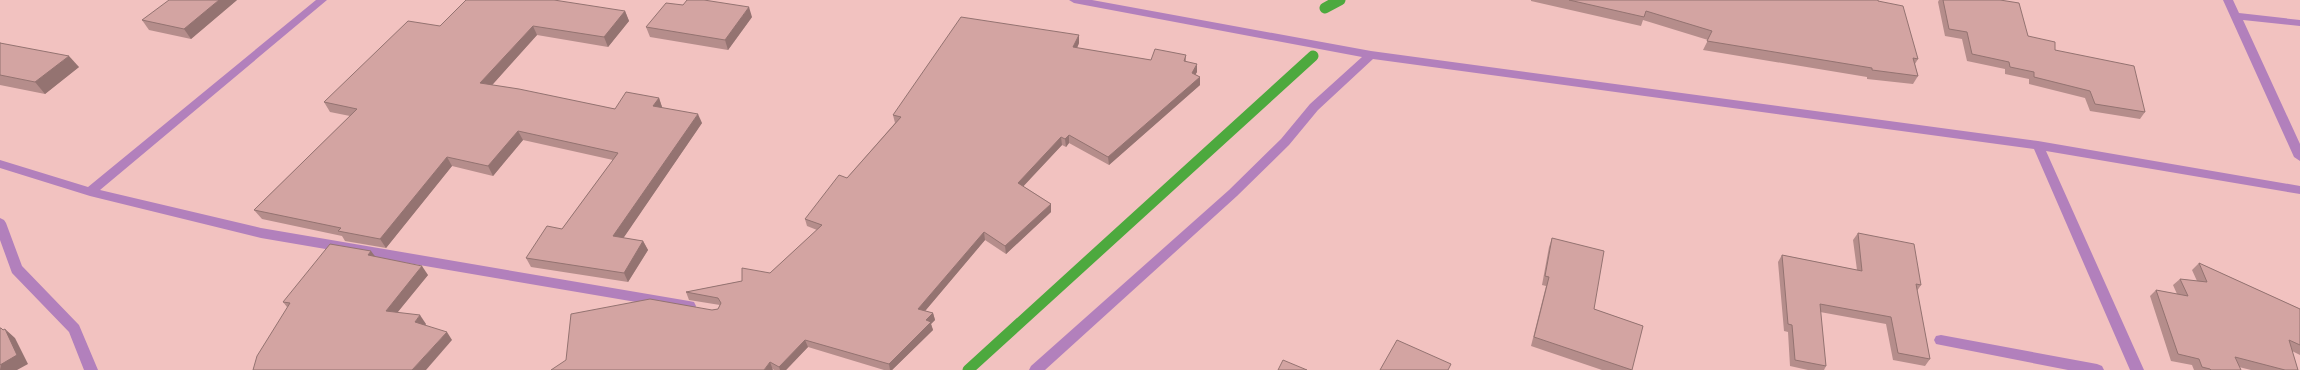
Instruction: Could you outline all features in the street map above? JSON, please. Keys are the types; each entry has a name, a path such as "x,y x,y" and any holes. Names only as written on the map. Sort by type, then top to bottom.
{"street":[{"path":"90,192 322,0"},
{"path":"1074,0 1371,55 2038,145 2300,190"},
{"path":"2228,0 2300,157"},
{"path":"2235,16 2300,23"},
{"path":"1036,370 1232,193 1285,142 1314,107 1371,55"},
{"path":"2038,145 2137,370"},
{"path":"0,164 90,192 261,233 700,308"},
{"path":"0,223 17,269 74,329 91,370"},
{"path":"1941,340 2097,370"}],"building":[{"path":"169,0 219,0 184,29 142,20"},
{"path":"466,0 554,0 625,11 604,37 533,26 480,83 519,89 615,109 626,92 659,98 653,106 698,114 613,236 643,241 624,273 526,258 547,226 562,229 618,153 518,131 488,166 447,157 380,239 338,231 341,228 254,210 357,109 324,102 408,21 440,26"},
{"path":"687,0 704,0 749,7 725,40 646,27 666,3 683,5"},
{"path":"1569,0 1878,0 1903,6 1918,59 1913,58 1918,76 1872,70 1872,68 1707,41 1712,31 1646,11 1644,17"},
{"path":"1943,0 2000,0 2019,3 2028,36 2055,42 2055,50 2134,66 2145,112 2095,104 2090,91 2034,77 2034,72 2010,67 2009,62 1972,54 1967,32 1949,29"},
{"path":"961,17 1079,35 1073,47 1151,60 1155,49 1186,55 1184,61 1197,64 1192,73 1200,77 1108,157 1069,135 1065,139 1061,137 1018,183 1051,204 1005,246 984,232 918,309 933,313 926,320 931,322 889,364 805,340 779,367 770,362 764,370 551,370 566,360 571,314 650,299 712,310 718,309 721,303 718,298 686,292 742,281 742,268 770,273 822,225 805,219 839,175 847,178 901,117 893,115"},
{"path":"0,43 69,56 35,82 0,75"},
{"path":"1858,233 1914,244 1921,285 1916,284 1930,359 1898,353 1891,317 1820,304 1826,366 1795,360 1792,325 1788,324 1782,255 1862,271"},
{"path":"1552,238 1604,251 1594,309 1643,326 1632,370 1534,337 1549,277 1545,276"},
{"path":"330,244 371,251 368,255 422,266 386,311 420,315 415,322 447,332 412,370 253,370 257,356 290,303 283,302"},
{"path":"2199,263 2300,309 2300,345 2289,340 2298,370 2285,370 2235,357 2241,370 2211,370 2202,367 2199,359 2178,354 2156,290 2188,296 2180,279 2207,282"},
{"path":"0,328 3,330 5,329 17,355 0,365"},
{"path":"1397,340 1451,364 1448,370 1380,370"},
{"path":"1283,360 1307,370 1278,370"}],"waterway":[{"path":"1325,8 1340,0"},
{"path":"968,370 1313,56"}]}
